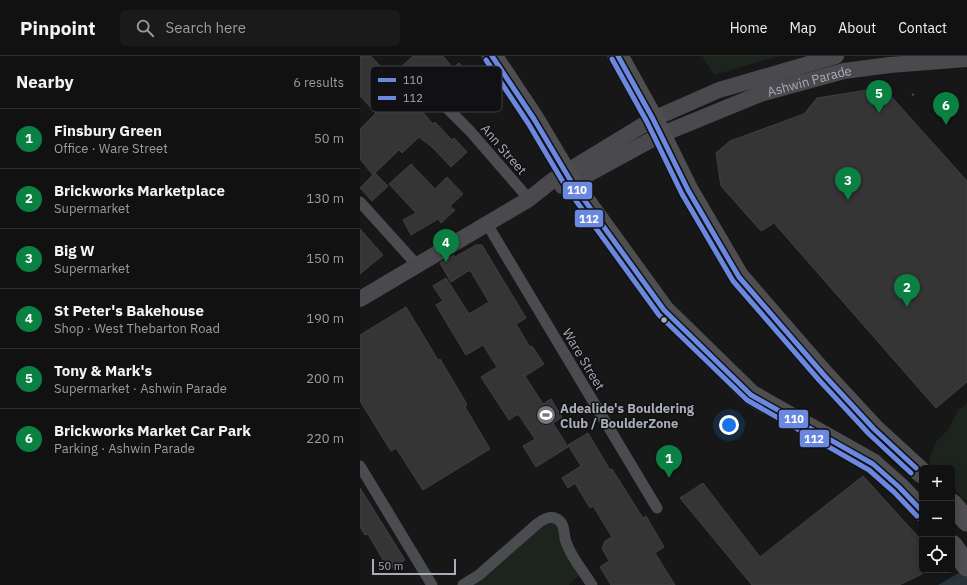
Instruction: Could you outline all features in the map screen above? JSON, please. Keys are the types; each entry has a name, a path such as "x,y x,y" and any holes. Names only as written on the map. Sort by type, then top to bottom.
{"highway":[{"path":"492,56 499,66"},
{"path":"618,56 657,127 688,190 739,277 824,375 874,429 919,470"},
{"path":"502,71 534,119 569,177 664,310 752,395 873,464 899,487 919,508"},
{"path":"955,507 967,521"}],"street":[{"name":"Ashwin Parade","path":"657,127 719,90 836,56"},
{"name":"Ashwin Parade","path":"657,127 760,94 844,71 890,65 967,59"},
{"name":"Ann Street","path":"451,112 470,131 529,199"},
{"path":"360,299 529,199 657,127"},
{"path":"360,202 417,265"},
{"name":"Ware Street","path":"486,224 657,508"},
{"path":"360,466 432,585"},
{"path":"463,585 479,575 537,524 551,518 561,522 564,529 565,541 592,585"}],"path":[{"path":"912,95 916,93"}],"shaded area":[{"path":"702,56 780,56 714,75"},
{"path":"967,403 967,502 955,490 955,465 932,465 929,460 936,442 948,430 958,410"},
{"path":"552,522 559,527 561,544 579,576 569,585 472,585 540,526"},
{"path":"967,568 967,585 938,585"}],"building":[{"path":"360,56 371,56 380,66 370,66 370,107 360,96"},
{"path":"413,56 443,56 451,66 402,66"},
{"path":"880,84 967,181 967,382 936,408 774,223 761,231 721,186 716,153 730,141 804,114 817,98 874,89"},
{"path":"375,112 423,112 433,124 435,122 452,140 454,138 467,152 451,167 433,148 419,137 402,153 399,150 375,173 388,186 372,201 360,188 373,175 360,159 360,129 376,113"},
{"path":"411,164 435,189 447,177 463,194 450,206 455,210 441,223 438,219 411,235 403,220 416,213 389,184"},
{"path":"360,229 383,255 360,274"},
{"path":"476,245 482,245 526,318 516,324 530,347 532,346 544,364 525,376 543,404 551,399 562,417 553,423 568,447 536,467 523,446 535,439 518,414 509,420 481,377 497,367 483,345 466,355 436,305 443,301 433,286 446,278 469,314 489,302 470,270 451,282 440,263 454,255 455,257"},
{"path":"406,307 465,401 467,405 465,407 490,449 423,490 396,448 391,451 360,401 360,335"},
{"path":"588,433 610,470 612,469 643,518 646,516 664,547 655,553 675,585 611,585 600,567 609,561 602,548 605,541 612,537 593,506 590,508 575,483 568,488 562,478 581,466 568,445"},
{"path":"863,476 919,538 919,573 922,574 899,585 752,585 680,498 703,483 760,557"},
{"path":"360,488 405,560 389,570 368,534 365,535 360,527"}],"transit line":[{"name":"110","path":"492,56 499,66"},
{"name":"110","path":"618,56 653,119 688,190 739,277 824,375 874,429 916,468"},
{"name":"112","path":"612,59 647,122 682,194 733,281 819,380 869,434 911,473"},
{"name":"112","path":"486,60 490,66"},
{"name":"110","path":"502,71 534,119 572,183 664,310 751,395 873,464 899,487 919,508"},
{"name":"112","path":"502,84 528,123 566,187 659,315 747,400 869,470 894,492 917,516"}],"place":[{"name":"Tony & Mark's","path":"879,113"},
{"name":"Brickworks Market Car Park","path":"946,125"},
{"name":"Big W","path":"848,200"},
{"name":"St Peter's Bakehouse","path":"446,262"},
{"name":"Brickworks Marketplace","path":"907,307"},
{"name":"Adealide's Bouldering Club / BoulderZone","path":"546,415"},
{"name":"Finsbury Green","path":"669,478"}]}
